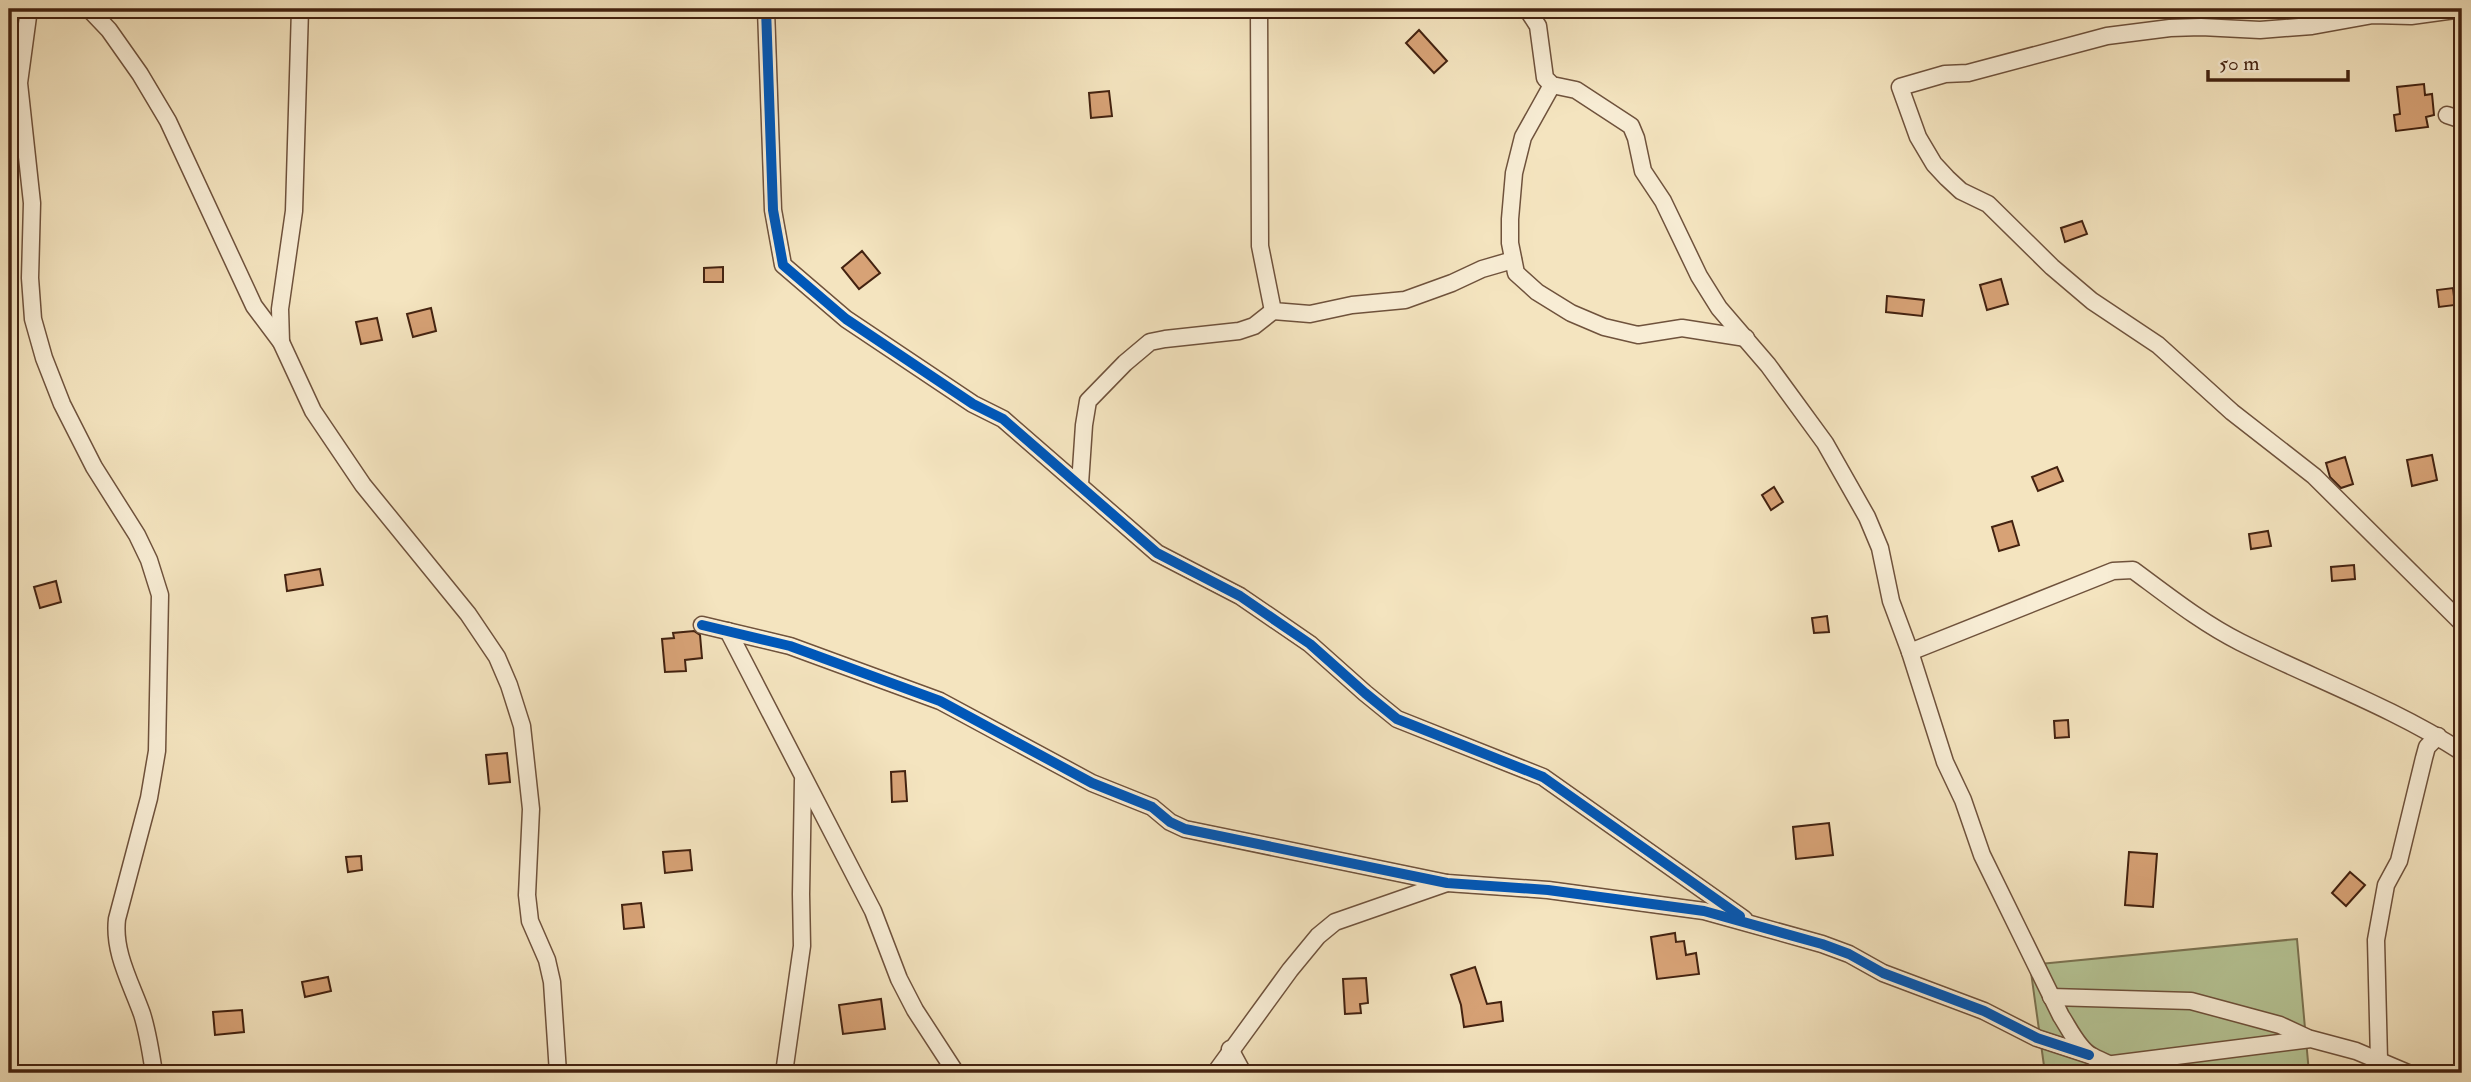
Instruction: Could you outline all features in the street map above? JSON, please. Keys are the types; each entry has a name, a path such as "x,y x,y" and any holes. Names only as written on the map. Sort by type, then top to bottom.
{"street":[{"path":"29,9 19,83 32,203 30,278 33,319 44,358 62,404 94,467 137,535 149,560 160,595 157,751 149,798 117,919 116,936 143,1016 154,1073"},
{"path":"89,9 110,30 161,110 254,306 281,342 320,422 363,485 468,614 497,657 522,726 531,809 527,895 530,921 547,960 552,982 558,1073"},
{"path":"281,342 280,309 294,211 300,9"},
{"path":"766,9 772,210 783,265 846,318 973,404 1003,419 1157,553 1240,596 1310,644 1397,719 1543,777 1755,926"},
{"path":"1259,9 1260,246 1273,311"},
{"path":"1527,9 1538,26 1545,78 1552,85 1576,90 1630,126 1636,138 1643,171 1663,201 1699,276 1718,308 1746,338 1825,443 1867,517 1880,548 1891,601 1945,762 1963,800 1982,856 2061,1016 2089,1055"},
{"path":"2462,9 2411,16 2373,15 2312,26 2260,30 2170,28 2107,36 1968,74 1945,75 1900,87 1918,137 1934,164 1947,178 1961,191 1988,204 2052,267 2092,301 2158,345 2232,412 2314,476 2462,623"},
{"path":"1552,85 1523,137 1514,173 1510,243 1516,274 1537,292 1571,313 1604,327 1638,335 1682,328 1746,338"},
{"path":"1080,484 1088,401 1150,342 1239,331 1254,326 1273,311 1310,314 1352,304 1405,300 1482,269 1513,260"},
{"path":"1910,652 2113,571 2133,570 2183,607 2238,641 2413,722 2462,752"},
{"path":"702,625 790,646 940,701 1092,783 1152,807 1170,822 1185,829 1447,883 1549,890 1614,900 1655,902 1704,911 1849,954 1883,973 1984,1011 2037,1038 2113,1064 2128,1073"},
{"path":"727,631 873,911 899,979 915,1010 956,1073"},
{"path":"2379,1060 2376,940 2386,885 2399,860 2427,747 2438,737"},
{"path":"784,1073 802,946 803,776"},
{"path":"1214,1073 1297,961 1318,936 1335,922 1447,883"},
{"path":"2052,996 2191,1001 2356,1051 2408,1073"},
{"path":"2113,1064 2311,1039"},
{"path":"1230,1049 1243,1073"}],"green space":[{"path":"2297,939 2309,1073 2045,1073 2030,965"}],"building":[{"path":"1419,30 1447,61 1434,73 1406,43"},
{"path":"2424,84 2425,95 2432,94 2434,115 2426,117 2428,127 2396,131 2394,115 2400,114 2397,87"},
{"path":"1109,91 1112,116 1091,118 1089,93"},
{"path":"2082,221 2087,234 2065,242 2061,228"},
{"path":"862,251 880,273 859,289 842,268"},
{"path":"723,267 723,282 704,282 704,268"},
{"path":"2001,279 2008,304 1987,310 1980,285"},
{"path":"2453,288 2455,305 2439,307 2437,290"},
{"path":"1887,296 1924,300 1922,316 1886,312"},
{"path":"431,308 436,331 413,337 407,314"},
{"path":"377,318 382,340 361,344 356,322"},
{"path":"2432,455 2437,480 2412,486 2407,460"},
{"path":"2345,457 2353,484 2341,488 2330,477 2326,463"},
{"path":"2057,467 2063,481 2038,491 2032,477"},
{"path":"1774,487 1783,502 1771,510 1762,495"},
{"path":"2012,521 2019,545 1999,551 1992,527"},
{"path":"2268,531 2271,546 2251,549 2249,534"},
{"path":"2354,565 2355,579 2332,581 2331,567"},
{"path":"320,569 323,585 287,591 285,575"},
{"path":"56,581 61,602 40,608 34,587"},
{"path":"1827,616 1829,632 1814,633 1812,618"},
{"path":"694,631 700,635 702,658 685,660 686,671 665,672 662,639 674,638 673,633"},
{"path":"2068,720 2069,737 2055,738 2054,721"},
{"path":"507,753 510,782 489,784 486,755"},
{"path":"905,771 907,801 892,802 891,772"},
{"path":"1829,823 1833,855 1796,859 1793,827"},
{"path":"690,850 692,870 665,873 663,852"},
{"path":"2129,852 2157,854 2153,907 2125,905"},
{"path":"361,856 362,870 348,872 346,857"},
{"path":"2350,872 2365,885 2346,906 2332,893"},
{"path":"641,903 644,927 624,929 622,905"},
{"path":"1675,933 1676,942 1684,941 1686,955 1696,953 1699,974 1657,979 1651,937"},
{"path":"1475,967 1487,1004 1501,1002 1503,1021 1464,1027 1461,1005 1451,975"},
{"path":"328,977 331,991 305,997 302,982"},
{"path":"1366,978 1368,1003 1360,1004 1361,1013 1345,1014 1343,979"},
{"path":"881,999 885,1029 843,1034 839,1005"},
{"path":"242,1010 244,1032 215,1035 213,1012"}],"cycle path":[{"path":"766,9 773,210 783,265 846,319 973,404 1003,419 1157,553 1240,596 1310,644 1397,719 1543,777 1740,916"},
{"path":"702,625 790,646 940,701 1092,783 1152,807 1170,822 1185,829 1447,883 1548,890 1704,911 1849,954 1883,973 1984,1011 2037,1038 2089,1055"}]}
